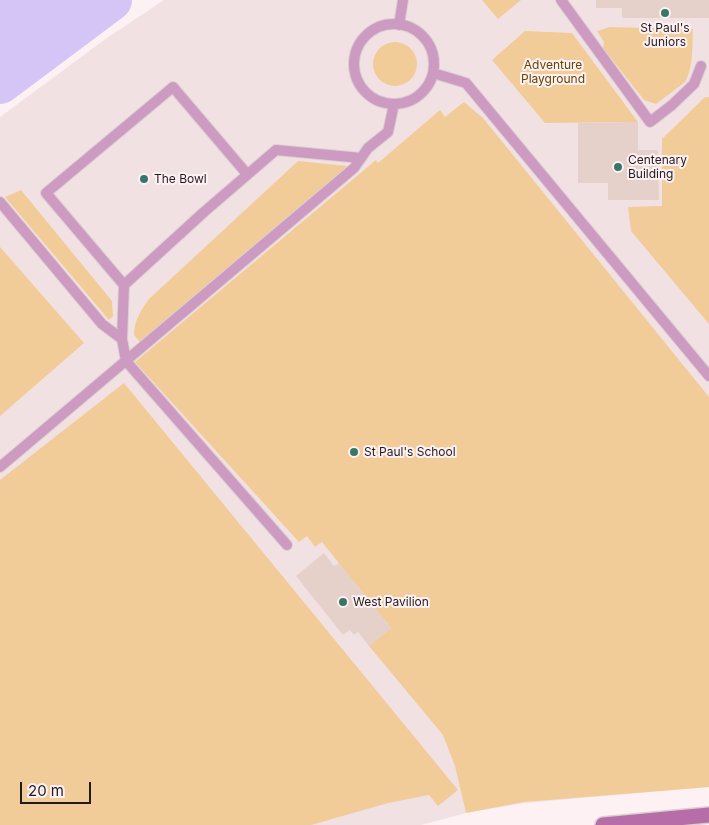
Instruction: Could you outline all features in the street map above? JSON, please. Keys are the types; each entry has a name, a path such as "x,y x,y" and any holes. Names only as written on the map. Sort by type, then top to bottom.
{"main road":[{"path":"603,825 709,814"}],"lane":[{"path":"399,25 403,0"},
{"path":"561,0 650,122 672,105 694,84 701,66"},
{"path":"386,25 399,25 412,28 423,36 430,47 434,60 433,73 428,86 419,96 407,102 394,104 381,102 369,96 360,87 355,75 354,62 357,49 364,38 374,29 386,25"},
{"path":"433,73 466,83 709,376"},
{"path":"247,174 173,87 46,193 124,285 122,339 126,361 287,545"},
{"path":"0,467 354,168 368,148 388,132 394,104"},
{"path":"124,285 276,150 361,158"},
{"path":"0,202 102,324 122,339"}],"shaded area":[{"path":"0,0 111,0 0,83"},
{"name":"St Paul's School","path":"164,0 709,0 709,787 524,803 466,813 421,825 0,825 0,117 104,40"}],"green space":[{"path":"482,0 521,0 498,19"},
{"path":"610,27 693,29 690,70 685,82 656,104 644,100 603,48 604,42 597,31"},
{"name":"Adventure Playground","path":"525,31 572,33 638,122 545,123 492,60"},
{"path":"391,42 399,42 411,48 417,64 411,80 399,86 391,86 379,80 373,68 373,60 379,48"},
{"path":"705,97 709,97 709,324 631,231 628,207 662,206 662,139"},
{"path":"464,102 483,118 709,397 709,787 524,802 466,813 455,766 443,735 369,646 391,628 322,542 315,547 307,536 299,542 135,362 376,160 378,163 440,110 445,117"},
{"path":"298,161 348,166 140,342 134,335 135,325 149,299"},
{"path":"21,190 112,301 113,316 109,320 5,197"},
{"path":"0,247 84,343 0,416"},
{"path":"124,383 458,790 438,806 429,795 388,803 311,825 0,825 0,480"}],"building":[{"name":"St Paul's Juniors","path":"596,0 709,0 709,18 622,18 622,8 596,8"},
{"name":"Centenary Building","path":"638,122 638,150 658,150 659,200 608,200 608,183 578,183 578,123"},
{"name":"West Pavilion","path":"324,553 334,566 339,563 391,628 369,646 358,632 354,635 350,630 343,635 296,576"}],"waterway":[{"path":"0,83 111,0"}],"place":[{"name":"St Paul's Juniors","path":"665,13"},
{"name":"Centenary Building","path":"618,167"},
{"name":"The Bowl","path":"144,179"},
{"name":"St Paul's School","path":"354,452"},
{"name":"West Pavilion","path":"343,602"}]}
